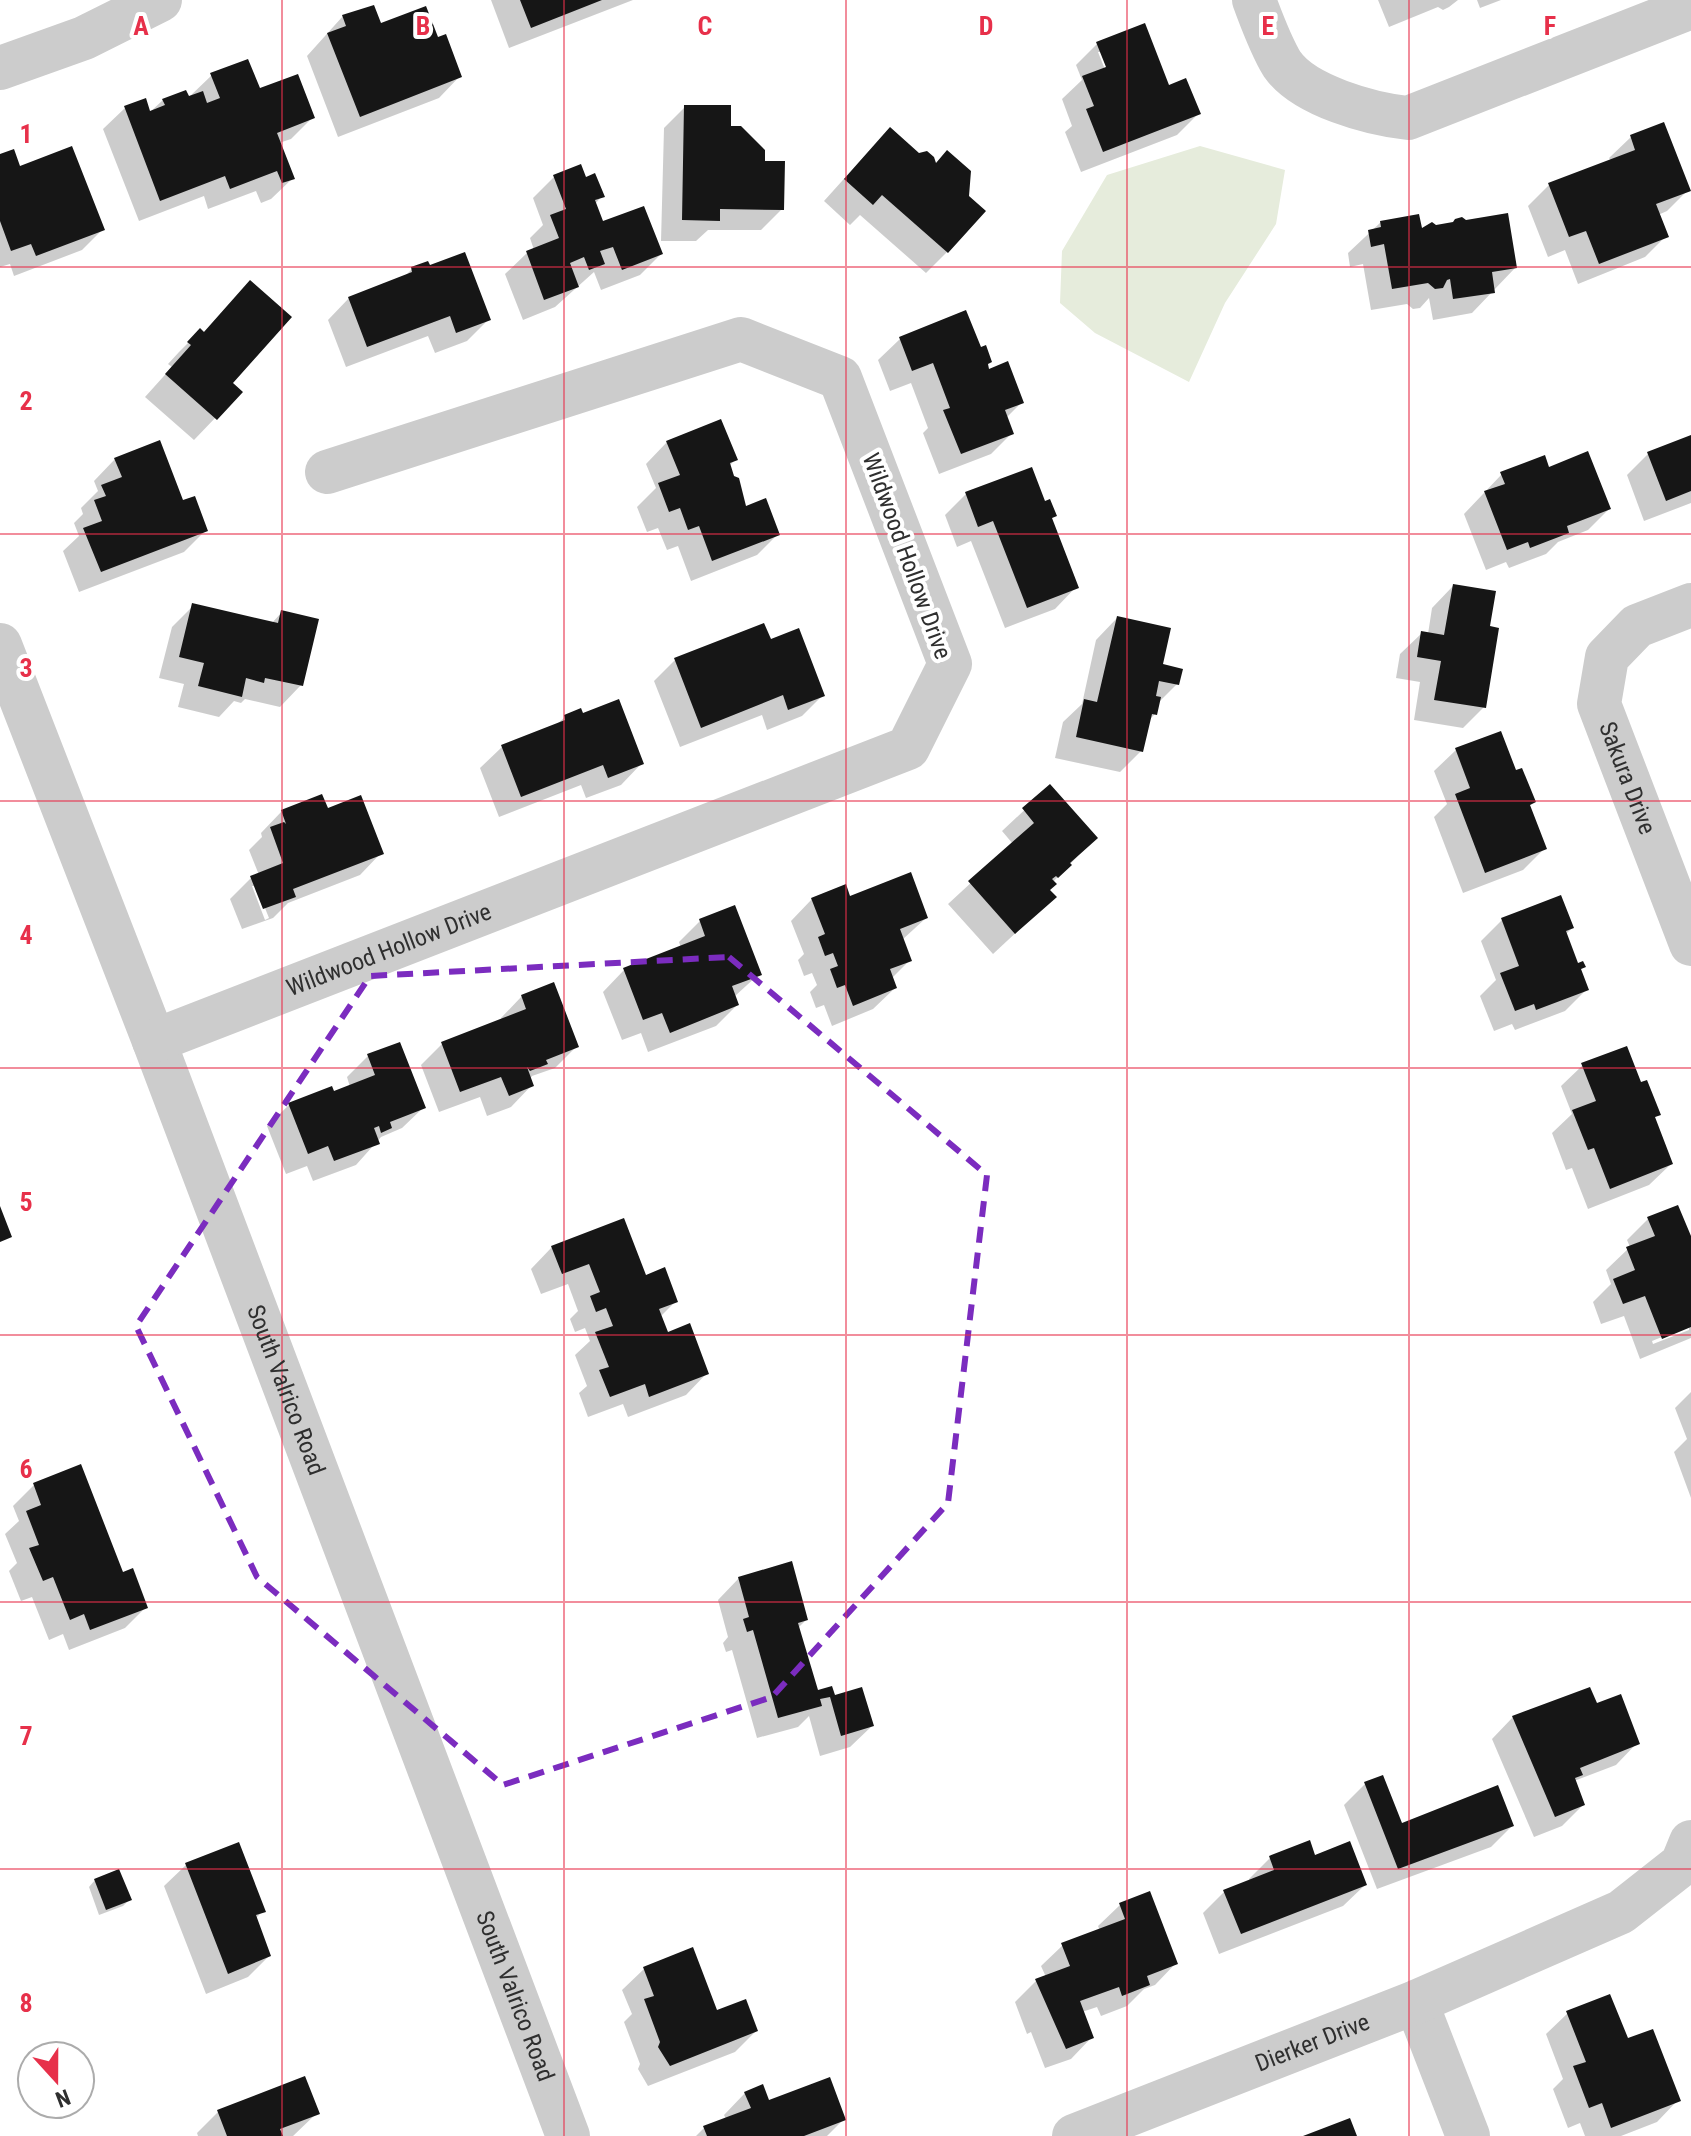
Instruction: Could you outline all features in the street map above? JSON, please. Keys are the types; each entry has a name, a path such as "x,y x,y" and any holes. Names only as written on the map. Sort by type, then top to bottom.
{"street":[{"path":"0,68 84,38 160,0"},
{"path":"1254,0 1283,65 1297,80 1361,109 1408,118 1691,7"},
{"name":"Wildwood Hollow Drive","path":"154,1041 908,748 950,664 840,378 741,339 327,472"},
{"name":"Sakura Drive","path":"1691,605 1637,626 1607,657 1599,704 1691,944"},
{"name":"South Valrico Road","path":"0,645 154,1041 568,2136"},
{"name":"Dierker Drive","path":"1074,2136 1416,2002 1621,1912 1682,1864 1691,1842"},
{"path":"1416,2002 1468,2136"}],"highlighted area":[{"path":"729,957 987,1175 948,1503 772,1697 503,1785 257,1577 136,1326 370,976"}],"green space":[{"path":"1200,146 1285,170 1276,224 1225,303 1189,382 1095,333 1060,303 1062,251 1107,175"}],"building":[{"path":"520,0 602,0 531,28"},
{"path":"374,5 381,23 426,6 438,37 446,34 462,77 360,117 327,33 346,26 342,15"},
{"path":"1145,23 1169,85 1186,78 1201,114 1103,152 1086,109 1094,106 1082,76 1106,67 1096,42"},
{"path":"248,59 260,88 298,74 315,118 277,133 295,179 282,183 277,171 230,189 225,176 160,201 124,106 146,98 150,111 165,105 162,99 186,90 189,96 203,91 207,103 220,98 210,73"},
{"path":"684,105 731,105 731,126 741,126 765,150 765,161 785,161 784,210 720,209 720,221 682,220"},
{"path":"1664,122 1691,191 1656,204 1669,237 1599,264 1586,231 1569,237 1548,183 1635,150 1630,135"},
{"path":"890,127 919,153 927,151 936,163 947,150 971,171 969,196 986,211 948,253 882,195 873,205 844,179"},
{"path":"72,146 105,230 36,256 31,244 11,251 0,221 0,154 14,149 20,166"},
{"path":"581,164 586,177 595,173 605,197 595,200 603,221 644,206 663,254 622,270 613,247 600,251 605,264 589,270 584,257 570,263 579,287 544,300 526,251 559,238 550,215 566,209 553,175"},
{"path":"1508,213 1517,268 1492,272 1495,293 1453,299 1450,279 1443,288 1435,289 1428,283 1392,289 1384,244 1371,247 1368,230 1381,227 1380,221 1419,214 1422,228 1432,222 1436,225 1462,217 1466,220"},
{"path":"465,252 491,320 456,333 450,316 367,347 348,297 412,272 411,267 428,261 430,265"},
{"path":"250,280 292,317 233,383 243,392 217,420 165,374 191,345 187,342 200,328 204,332"},
{"path":"966,310 981,347 986,345 992,362 988,364 989,369 1008,361 1024,403 1005,410 1014,434 961,454 943,410 950,408 933,363 912,371 899,337"},
{"path":"721,419 738,460 730,463 734,476 739,478 746,506 766,498 780,535 712,561 699,526 688,530 680,508 669,512 658,483 680,475 666,441"},
{"path":"1691,435 1691,491 1666,501 1647,452"},
{"path":"160,440 183,500 195,496 208,531 101,572 83,528 102,521 94,500 106,496 101,485 122,477 114,458"},
{"path":"1588,451 1611,509 1567,526 1569,533 1530,548 1528,542 1507,550 1484,491 1505,484 1500,472 1545,455 1549,467"},
{"path":"1032,467 1045,501 1050,499 1057,516 1052,518 1079,588 1027,608 993,521 978,527 965,492"},
{"path":"1453,584 1496,591 1490,626 1499,628 1486,708 1434,700 1441,661 1417,657 1421,631 1444,635"},
{"path":"192,603 278,623 281,610 319,619 303,686 265,678 264,683 246,678 242,697 198,686 204,663 179,657"},
{"path":"1117,616 1171,628 1163,664 1183,669 1179,685 1159,681 1156,696 1161,697 1157,715 1152,714 1143,752 1076,737 1084,699 1097,702"},
{"path":"764,623 771,639 799,628 825,696 788,710 783,695 701,728 674,658"},
{"path":"619,699 644,764 608,778 603,765 521,797 501,745 565,720 564,715 581,708 583,713"},
{"path":"1501,731 1516,770 1522,768 1536,802 1530,805 1547,849 1485,873 1455,794 1470,788 1455,748"},
{"path":"1050,784 1098,838 1058,878 1052,879 1057,884 1050,890 1057,897 1015,934 968,881 1034,823 1022,808"},
{"path":"322,794 328,808 361,795 384,854 293,889 296,897 263,909 250,876 283,863 270,827 286,824 281,810"},
{"path":"911,872 928,918 900,929 912,961 890,969 897,988 853,1006 845,985 837,988 830,969 838,966 833,953 825,956 818,937 825,934 811,898 846,884 850,896"},
{"path":"1561,895 1574,928 1566,931 1578,963 1583,961 1586,967 1581,969 1589,990 1536,1010 1534,1004 1515,1011 1500,973 1519,966 1501,918"},
{"path":"735,905 762,975 732,986 739,1005 670,1033 662,1013 643,1020 623,968 705,936 699,919"},
{"path":"554,982 579,1047 546,1060 548,1064 530,1071 527,1067 534,1086 509,1096 501,1077 460,1092 441,1042 526,1009 521,995"},
{"path":"400,1042 426,1108 390,1122 392,1128 381,1133 379,1126 374,1128 380,1144 334,1161 328,1146 308,1154 288,1103 332,1086 334,1091 375,1075 367,1054"},
{"path":"1627,1046 1641,1082 1647,1080 1661,1115 1655,1117 1673,1164 1610,1189 1594,1148 1588,1150 1572,1110 1596,1101 1581,1063"},
{"path":"1678,1205 1691,1236 1691,1327 1662,1339 1645,1296 1623,1304 1613,1279 1635,1270 1626,1247 1655,1236 1647,1217"},
{"path":"0,1206 12,1237 0,1242"},
{"path":"624,1218 646,1275 665,1267 678,1302 659,1309 668,1332 690,1323 709,1374 649,1397 645,1384 610,1397 599,1370 609,1367 595,1332 613,1326 606,1308 596,1312 590,1296 600,1292 589,1264 562,1274 551,1246"},
{"path":"81,1464 123,1572 133,1568 148,1608 90,1630 84,1614 70,1620 53,1577 43,1581 29,1548 39,1545 26,1511 41,1505 33,1483"},
{"path":"792,1561 808,1620 798,1623 818,1690 832,1686 835,1695 862,1687 874,1726 841,1736 830,1697 820,1699 822,1706 778,1718 753,1630 747,1632 743,1619 749,1617 738,1577"},
{"path":"1590,1687 1597,1703 1621,1694 1640,1744 1580,1768 1583,1775 1575,1778 1585,1805 1555,1817 1512,1716"},
{"path":"1383,1775 1402,1823 1498,1785 1514,1826 1398,1869 1364,1782"},
{"path":"1310,1840 1315,1855 1350,1841 1367,1885 1241,1934 1223,1890 1274,1870 1269,1856"},
{"path":"239,1842 266,1912 256,1915 271,1956 228,1974 185,1863"},
{"path":"119,1869 132,1900 106,1910 94,1879"},
{"path":"1150,1891 1178,1964 1147,1976 1150,1985 1122,1996 1119,1987 1080,2001 1094,2038 1066,2049 1035,1979 1070,1966 1061,1943 1125,1919 1119,1903"},
{"path":"693,1947 717,2010 746,1999 758,2031 670,2066 658,2047 660,2042 644,1999 654,1996 643,1967"},
{"path":"1610,1994 1628,2038 1653,2029 1681,2101 1611,2128 1602,2103 1589,2108 1573,2066 1586,2062 1566,2011"},
{"path":"305,2076 320,2114 280,2129 283,2136 227,2136 217,2110"},
{"path":"830,2077 846,2120 804,2136 707,2136 703,2126 751,2108 744,2092 763,2084 769,2100"},
{"path":"1350,2118 1357,2136 1303,2136"}]}
